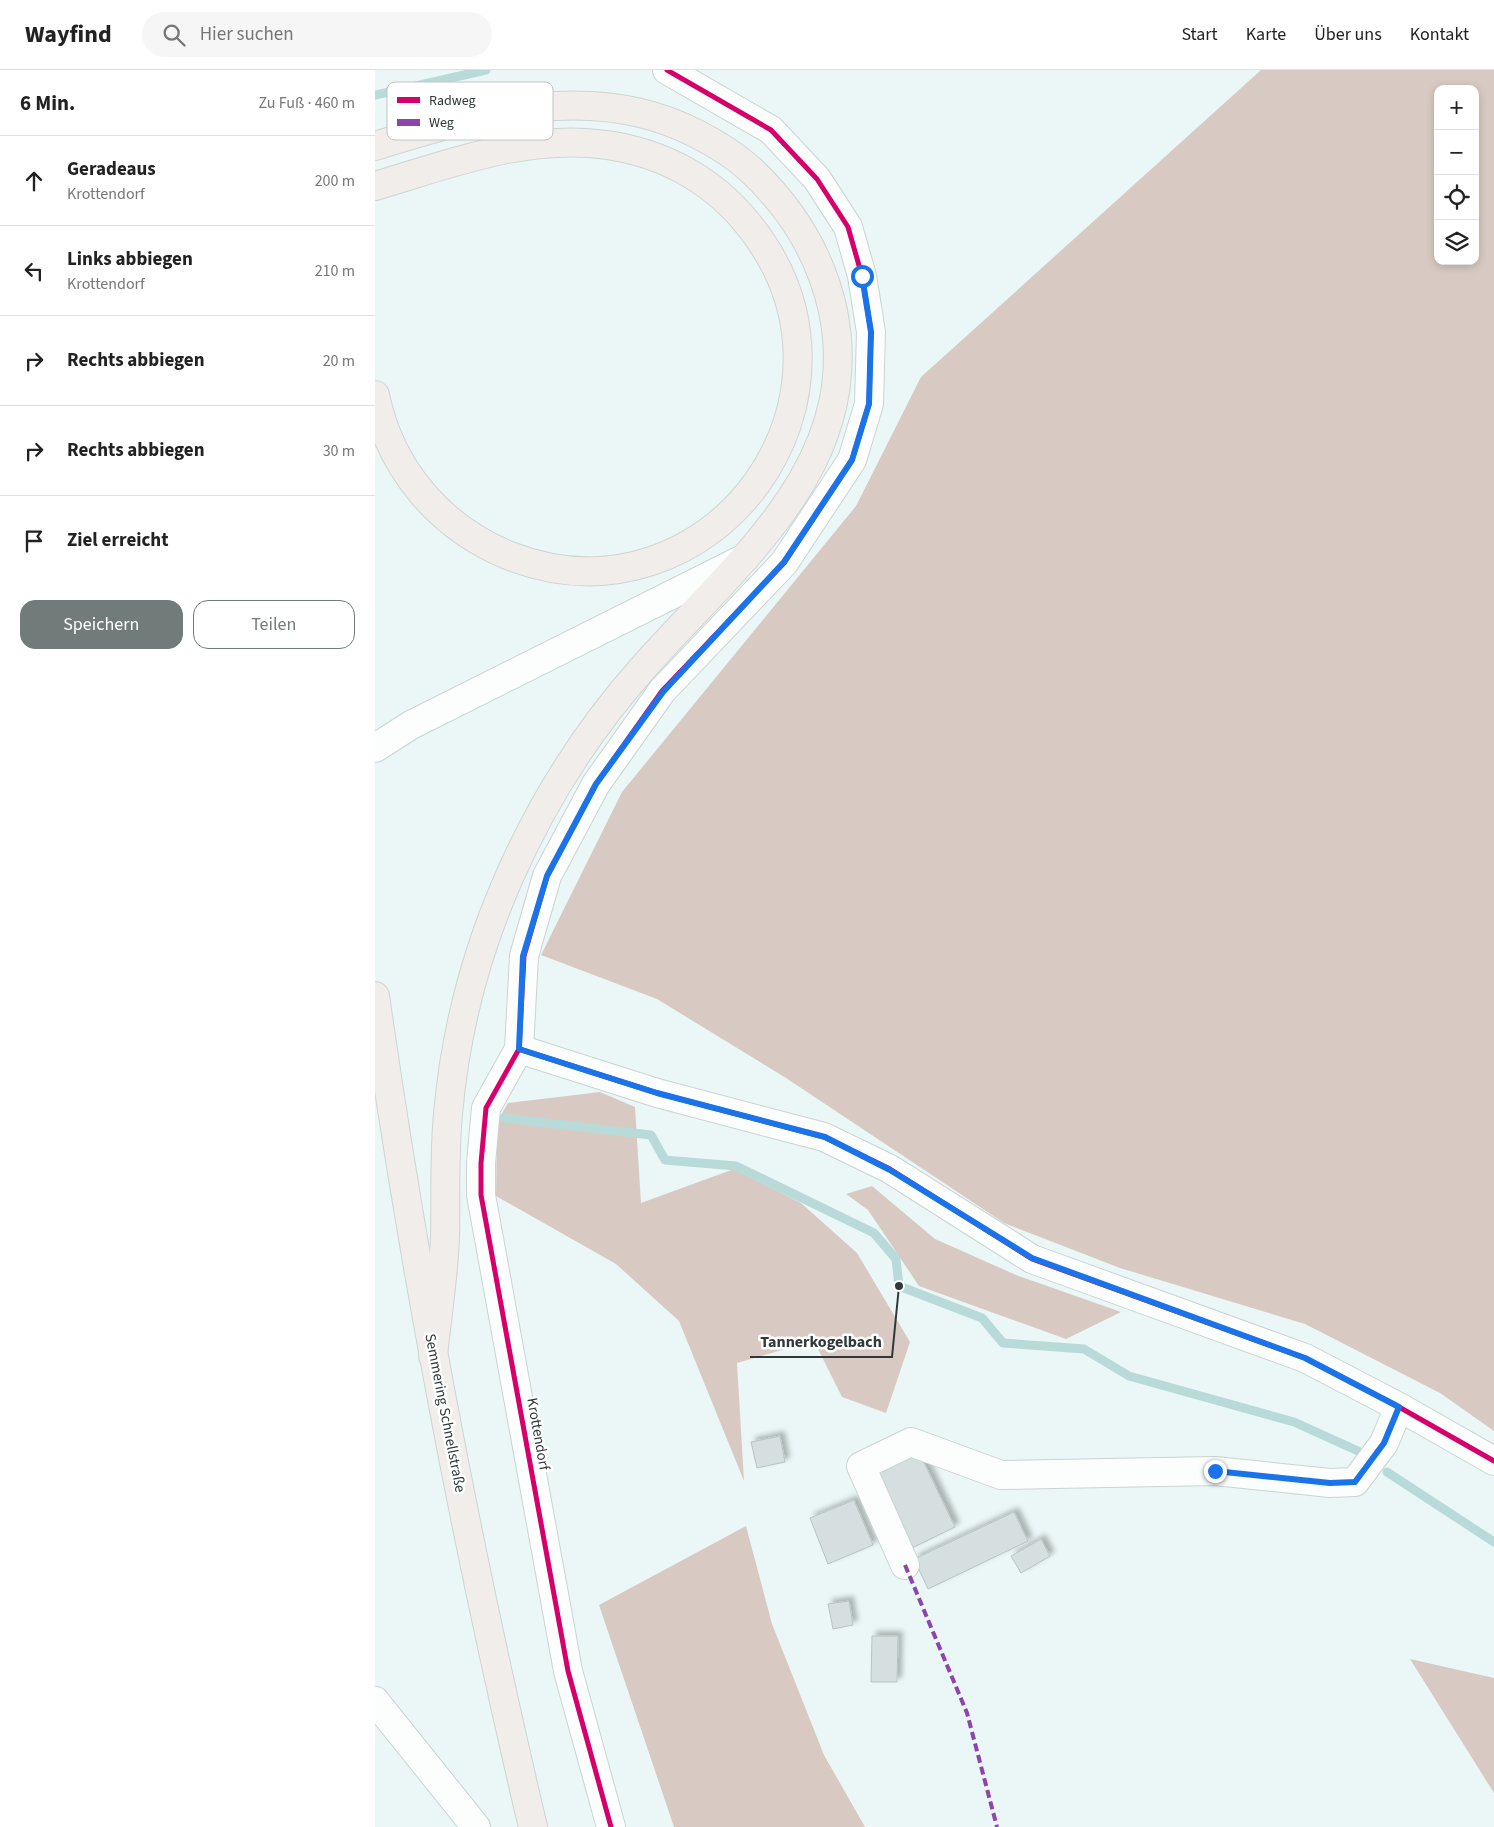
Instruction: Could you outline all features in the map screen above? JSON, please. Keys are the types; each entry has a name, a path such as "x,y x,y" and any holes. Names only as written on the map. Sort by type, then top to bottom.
{"highway":[{"path":"433,1356 445,1238 444,1173 448,1111 456,1052 468,994 508,881 534,828 567,769 602,718 641,670 745,558 784,510 810,470 825,438 834,404 839,369 837,331 829,295 815,256 797,222 772,190 746,165 715,143 674,122 641,112 602,105 553,105"},
{"path":"375,146 396,140"},
{"path":"375,186 486,154 529,146 566,143 606,144 646,153 672,163 710,187 738,211 777,264 790,298 798,333 799,364 797,394 787,428 774,458 753,488 724,519 697,540 660,558 623,568 590,571 554,568 517,558 484,546 457,528 429,502 408,475 390,444 375,395"},
{"name":"Semmering Schnellstraße","path":"375,996 391,1106 433,1356 494,1658 533,1827"}],"street":[{"name":"Krottendorf","path":"611,1827 569,1671 481,1195 481,1163 486,1108 519,1049 523,956 547,876 596,784 663,692 784,562 852,460 869,404 871,332 862,276 848,227 817,179 771,130 667,70"},
{"path":"375,748 411,725 745,558"},
{"path":"519,1049 657,1093 825,1137 890,1170 1032,1258 1305,1358 1399,1407 1494,1461"},
{"path":"905,1565 861,1466 911,1442 1001,1475 1215,1471 1330,1483 1355,1482 1384,1443 1399,1407"},
{"path":"375,1701 476,1827"}],"shaded area":[{"path":"1261,70 1494,70 1494,1431 1440,1393 1305,1324 1120,1268 1004,1223 786,1078 657,999 541,955 622,792 856,506 921,377"},
{"path":"600,1092 635,1107 641,1203 734,1169 801,1203 857,1253 910,1342 886,1413 842,1397 814,1341 737,1363 744,1481 679,1321 616,1264 496,1196 497,1122 508,1103"},
{"path":"872,1186 935,1239 1016,1275 1121,1312 1066,1339 919,1286 868,1210 846,1194"},
{"path":"746,1526 772,1624 824,1755 865,1827 674,1827 599,1605"},
{"path":"1410,1659 1494,1678 1494,1793"}],"building":[{"path":"780,1436 785,1462 757,1468 751,1442"},
{"path":"918,1450 955,1527 912,1548 875,1471"},
{"path":"854,1500 873,1545 828,1564 810,1518"},
{"path":"1014,1512 1028,1541 928,1589 914,1559"},
{"path":"1041,1539 1050,1556 1021,1573 1011,1556"},
{"path":"849,1601 853,1625 833,1629 828,1604"},
{"path":"872,1636 898,1636 897,1682 871,1682"}],"waterway":[{"path":"433,82 486,70"},
{"path":"375,95 387,92"},
{"path":"504,1118 651,1135 665,1160 736,1166 874,1233 896,1259 899,1286 982,1318 1003,1343 1084,1349 1129,1376 1294,1422 1358,1451"},
{"path":"1387,1472 1494,1542"}],"marked path":[{"path":"905,1565 967,1713 997,1827"}],"cycle path":[{"path":"611,1827 568,1671 481,1195 481,1163 486,1108 519,1049 524,956 547,876 596,784 662,691 784,563 852,460 869,404 871,332 862,276 848,227 817,179 771,130 667,70"},
{"path":"519,1049 657,1093 824,1137 890,1169 1032,1259 1305,1358 1399,1407 1494,1461"}],"place":[{"name":"Tannerkogelbach","path":"899,1286"}],"route":[{"path":"862,276 871,332 869,404 852,460 784,562 663,692 596,784 547,876 523,956 519,1049 657,1093 825,1137 890,1170 1032,1258 1305,1358 1399,1407 1384,1443 1355,1482 1330,1483 1215,1471"}]}
